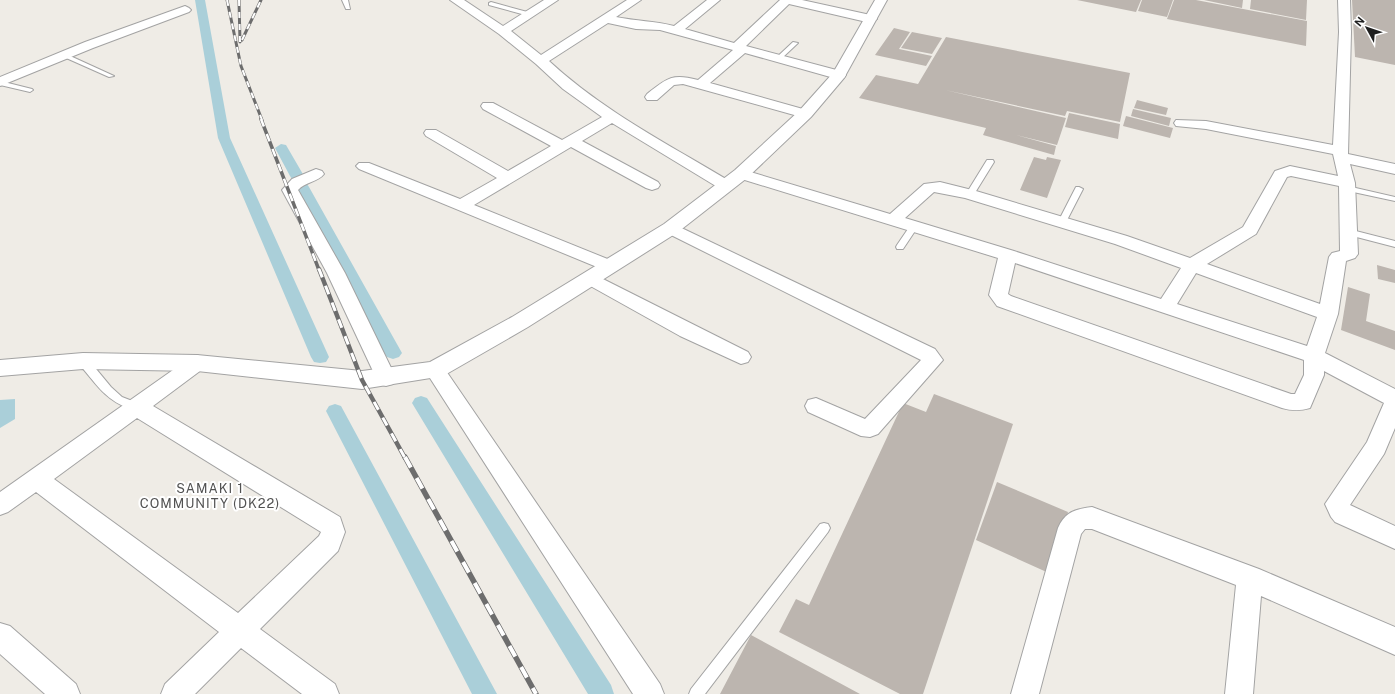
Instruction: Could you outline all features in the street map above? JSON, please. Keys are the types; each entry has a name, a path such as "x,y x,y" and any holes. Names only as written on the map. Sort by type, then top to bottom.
{"street":[{"path":"456,0 503,31 541,61 568,86 612,117 733,179 893,220 913,228 1008,255 1166,306 1314,356 1395,400 1376,447 1337,504 1339,510 1344,514 1395,538"},
{"path":"503,31 552,0"},
{"path":"541,61 635,0"},
{"path":"677,30 714,0"},
{"path":"700,85 787,0 871,19"},
{"path":"0,368 83,361 197,363 362,380 386,378 435,370 592,279 609,266 671,228 733,179 805,114 840,75 881,0"},
{"path":"1008,255 998,295 1004,301 1290,402 1302,402 1314,375 1314,356 1328,314 1338,257 1349,254 1347,186 1341,154 1345,32 1344,0"},
{"path":"0,83 89,45 185,10"},
{"path":"607,19 636,25 660,26 677,30 840,75"},
{"path":"652,97 676,80 689,81 805,114"},
{"path":"488,106 652,185"},
{"path":"461,206 507,177 612,117"},
{"path":"1181,123 1206,125 1341,154 1395,169"},
{"path":"431,133 507,177"},
{"path":"364,166 609,266"},
{"path":"1166,306 1192,265 1250,230 1281,174 1290,171 1347,186"},
{"path":"316,174 297,182 291,187 290,190 336,273 386,378"},
{"path":"893,220 930,187 940,187 970,194 1062,222 1192,265 1328,314"},
{"path":"671,228 928,354 934,360 870,428 861,427 816,406"},
{"path":"592,279 687,331 741,358"},
{"path":"0,505 197,363"},
{"path":"435,370 650,694"},
{"path":"136,407 331,525 333,532 328,543 239,629 175,694"},
{"path":"36,479 325,694"},
{"path":"1025,694 1070,528 1079,520 1092,518 1250,578 1395,641"},
{"path":"1238,694 1250,578"},
{"path":"0,636 66,694"}],"lane":[{"path":"345,0 348,8"},
{"path":"491,4 529,14"},
{"path":"779,58 795,43"},
{"path":"66,56 110,76"},
{"path":"0,83 30,90"},
{"path":"970,194 990,162"},
{"path":"1347,186 1395,199"},
{"path":"1062,222 1079,189"},
{"path":"900,247 913,228"},
{"path":"1348,232 1395,244"},
{"path":"83,361 107,390 118,400 136,407"},
{"path":"696,694 824,528"}],"water":[{"path":"15,399 15,419 0,428 0,400"}],"building":[{"path":"1077,0 1141,0 1136,12"},
{"path":"1142,0 1173,0 1167,17 1138,11"},
{"path":"1174,0 1196,0 1307,21 1306,46 1167,19"},
{"path":"1204,0 1243,0 1242,8"},
{"path":"1251,0 1307,0 1306,20 1250,9"},
{"path":"1352,0 1395,0 1395,65 1355,57"},
{"path":"894,28 910,32 899,49 932,56 926,66 875,55"},
{"path":"912,32 942,38 932,54 901,48"},
{"path":"946,37 1130,73 1120,122 1067,111 1065,116 945,90 1066,118 1057,145 1016,135 1056,146 1054,155 983,135 986,128 859,98 876,75 918,84"},
{"path":"1137,100 1168,108 1166,115 1134,108"},
{"path":"1133,109 1171,118 1169,126 1131,116"},
{"path":"1069,113 1120,124 1118,139 1065,127"},
{"path":"1126,116 1173,128 1170,138 1123,126"},
{"path":"1034,157 1046,160 1047,157 1061,160 1047,198 1020,190"},
{"path":"1377,265 1395,270 1395,283 1378,279"},
{"path":"1348,287 1370,294 1366,321 1395,331 1395,350 1341,330"},
{"path":"934,394 1013,424 923,694 900,694 779,632 796,599 809,605 903,403 926,412"},
{"path":"997,482 1068,512 1051,574 976,540"},
{"path":"751,635 860,694 720,694"}],"waterway":[{"path":"200,0 224,138 320,357"},
{"path":"281,148 297,176"},
{"path":"302,187 393,353"},
{"path":"421,403 602,694"},
{"path":"335,411 485,694"}],"railway":[{"path":"227,0 241,66 262,120"},
{"path":"239,0 240,42"},
{"path":"242,40 261,0"},
{"path":"261,119 319,270"},
{"path":"319,269 362,380 405,458"},
{"path":"405,457 536,694"}],"district":[{"name":"SAMAKI 1 COMMUNITY (DK22)","path":"210,496"}]}
